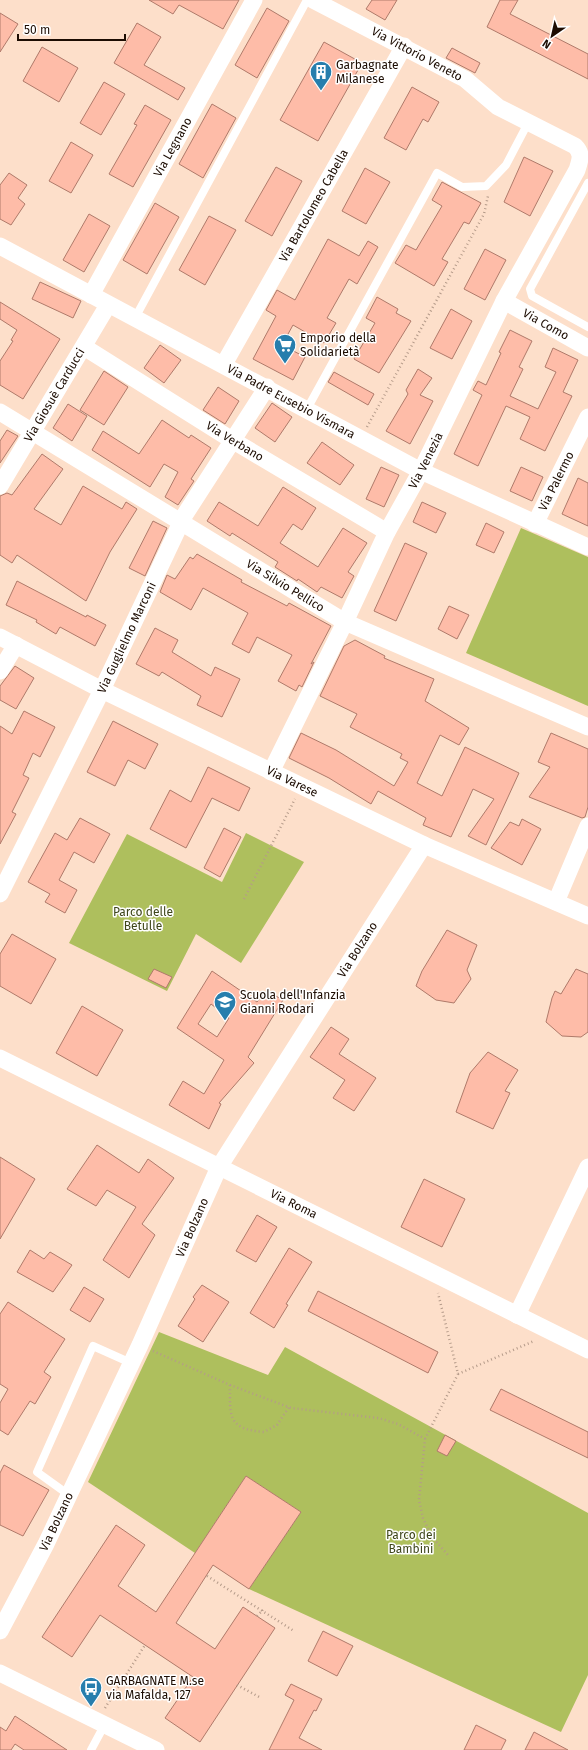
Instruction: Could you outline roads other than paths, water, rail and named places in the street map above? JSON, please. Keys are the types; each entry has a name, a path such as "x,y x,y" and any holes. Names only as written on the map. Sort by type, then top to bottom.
{"street":[{"name":"Via Legnano","path":"91,295 254,0"},
{"name":"Via Vittorio Veneto","path":"313,0 465,79 498,107 575,146 580,151"},
{"name":"Via Bartolomeo Cabella","path":"224,364 404,46"},
{"name":"Via Venezia","path":"271,772 345,622 387,532 421,471 504,301 577,170 581,156 580,151"},
{"name":"Via Padre Eusebio Vismara","path":"0,246 108,305 307,408 421,471 588,547"},
{"name":"Via Como","path":"504,301 588,348"},
{"name":"Via Giosuè Carducci","path":"0,486 84,348 108,305"},
{"name":"Via Verbano","path":"84,348 232,440 387,532"},
{"name":"Via Guglielmo Marconi","path":"0,894 102,690 181,522 267,387"},
{"name":"Via Silvio Pellico","path":"0,412 345,622 588,727"},
{"name":"Via Palermo","path":"535,524 586,425"},
{"name":"Via Varese","path":"0,637 102,690 424,845 588,916"},
{"path":"0,672 16,645"},
{"path":"556,902 588,826"},
{"name":"Via Bolzano","path":"0,1631 46,1544 140,1345 219,1167 424,845"},
{"name":"Via Roma","path":"0,1058 588,1350"},
{"path":"517,1315 588,1167"},
{"path":"0,1673 102,1722 156,1750"}],"lane":[{"path":"135,318 307,0"},
{"path":"307,408 437,173 462,187 486,186 506,164 528,123"},
{"path":"588,183 530,289 532,296 588,327"},
{"path":"69,1495 37,1472 93,1346 131,1363"},
{"path":"91,1750 102,1722"}],"place":[{"name":"Garbagnate Milanese","path":"321,92"},
{"name":"Emporio della Solidarietà","path":"285,364"},
{"name":"Scuola dell'Infanzia Gianni Rodari","path":"225,1022"},
{"name":"GARBAGNATE M.se via Mafalda, 127","path":"91,1708"}],"park label":[{"name":"Parco delle Betulle","path":"143,919"},
{"name":"Parco dei Bambini","path":"411,1542"}]}
